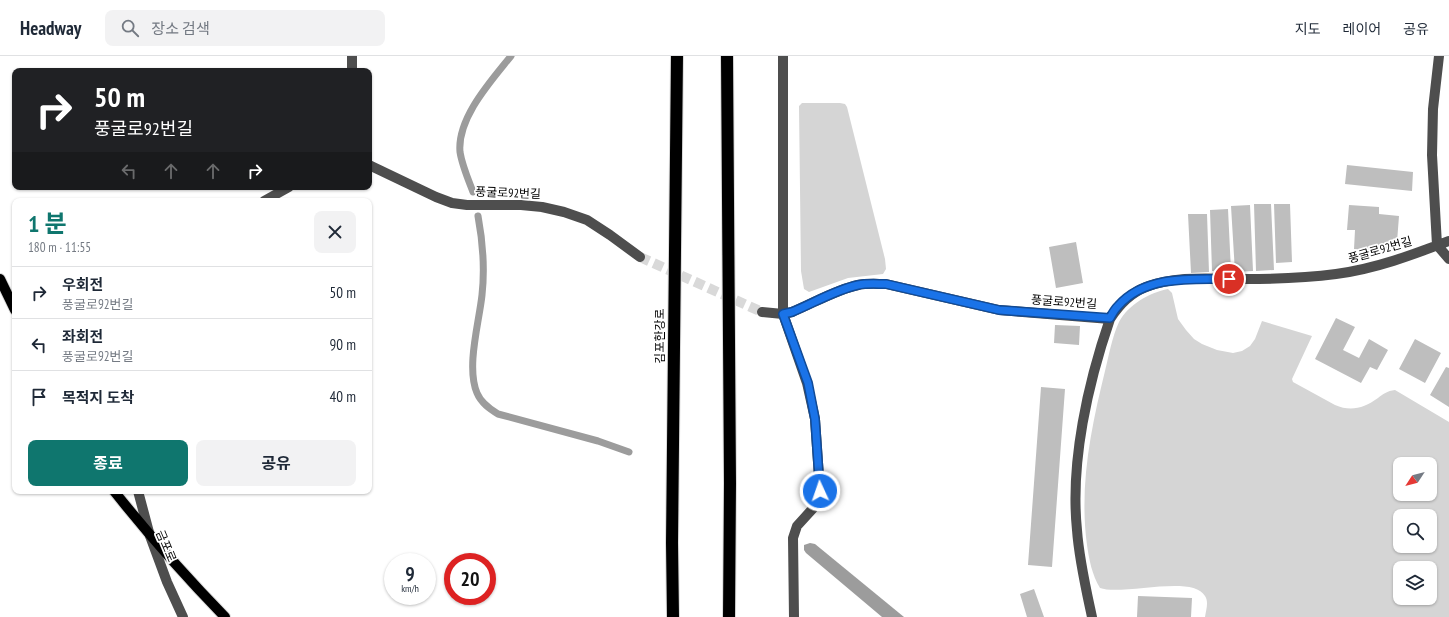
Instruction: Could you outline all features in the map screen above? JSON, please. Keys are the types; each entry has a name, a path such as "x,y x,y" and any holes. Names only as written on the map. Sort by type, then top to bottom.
{"highway":[{"name":"김포한강로","path":"673,617 672,527 677,56"},
{"path":"727,56 730,617"}],"main road":[{"path":"0,279 12,304"},
{"name":"금포로","path":"116,494 150,536"},
{"path":"150,536 226,617"}],"street":[{"path":"352,56 352,68"},
{"path":"783,56 783,314 808,383 815,419 820,491 817,504 797,526 793,538 794,617"},
{"path":"1439,56 1433,109 1432,155 1437,245 1449,259"},
{"name":"풍굴로92번길","path":"372,166 436,197 452,202 467,205 521,205 542,207 564,212 587,220 640,257"},
{"path":"269,198 284,190"},
{"name":"풍굴로92번길","path":"762,312 783,314 792,312 859,285 886,284 999,310 1110,318 1118,305 1131,295 1145,287 1164,282 1193,279 1271,279 1336,274 1362,270 1387,263 1449,241"},
{"path":"1092,617 1077,530 1076,481 1083,425 1095,366 1110,318"},
{"path":"139,494 150,536"},
{"name":"금포로","path":"150,536 167,582 183,617"}],"shaded area":[{"path":"802,103 840,103 845,104 847,107 885,259 886,269 883,274 848,278 809,292 804,289 801,271 799,106"},
{"path":"1168,289 1172,293 1178,319 1186,330 1194,339 1217,350 1233,353 1242,351 1250,346 1255,339 1262,321 1312,336 1292,379 1293,382 1335,405 1346,408 1357,408 1368,404 1385,393 1395,390 1449,422 1449,617 1205,617 1207,601 1205,596 1198,590 1187,587 1172,586 1124,590 1100,588 1093,572 1087,545 1084,501 1085,479 1095,414 1114,334 1119,322 1128,310 1140,300 1154,293"},
{"path":"810,543 815,544 904,617 882,617 806,553 804,550 804,545"}],"building":[{"path":"1347,165 1413,172 1412,191 1345,184"},
{"path":"1254,204 1271,204 1274,270 1256,271"},
{"path":"1274,204 1290,204 1292,262 1276,263"},
{"path":"1250,205 1253,271 1235,272 1231,206"},
{"path":"1349,205 1379,207 1379,214 1399,216 1397,242 1389,241 1387,252 1354,249 1355,230 1347,230"},
{"path":"1228,209 1231,271 1212,271 1210,210"},
{"path":"1188,214 1207,214 1209,272 1191,273"},
{"path":"1076,242 1083,283 1056,288 1049,247"},
{"path":"1336,318 1355,327 1343,350 1359,358 1369,339 1388,350 1377,370 1370,367 1361,383 1315,359"},
{"path":"1055,325 1080,326 1079,345 1054,343"},
{"path":"1415,339 1441,353 1425,383 1399,369"},
{"path":"1446,367 1449,368 1449,407 1430,395"},
{"path":"1041,387 1065,389 1052,567 1028,565"},
{"path":"1034,589 1044,617 1027,617 1020,594"},
{"path":"1138,596 1192,598 1191,617 1137,617"}],"waterway":[{"path":"473,192 460,152 464,126 485,88 511,56"},
{"path":"478,216 482,246 483,275 482,295 474,345 473,371 474,382 479,397 486,405 498,414 598,441 629,452"}],"tunnel":[{"path":"640,257 762,312"}],"route":[{"path":"820,491 815,419 808,383 783,314 792,312 829,295 859,285 886,284 999,310 1110,318 1118,305 1145,287 1164,282 1193,279 1229,279"}]}
